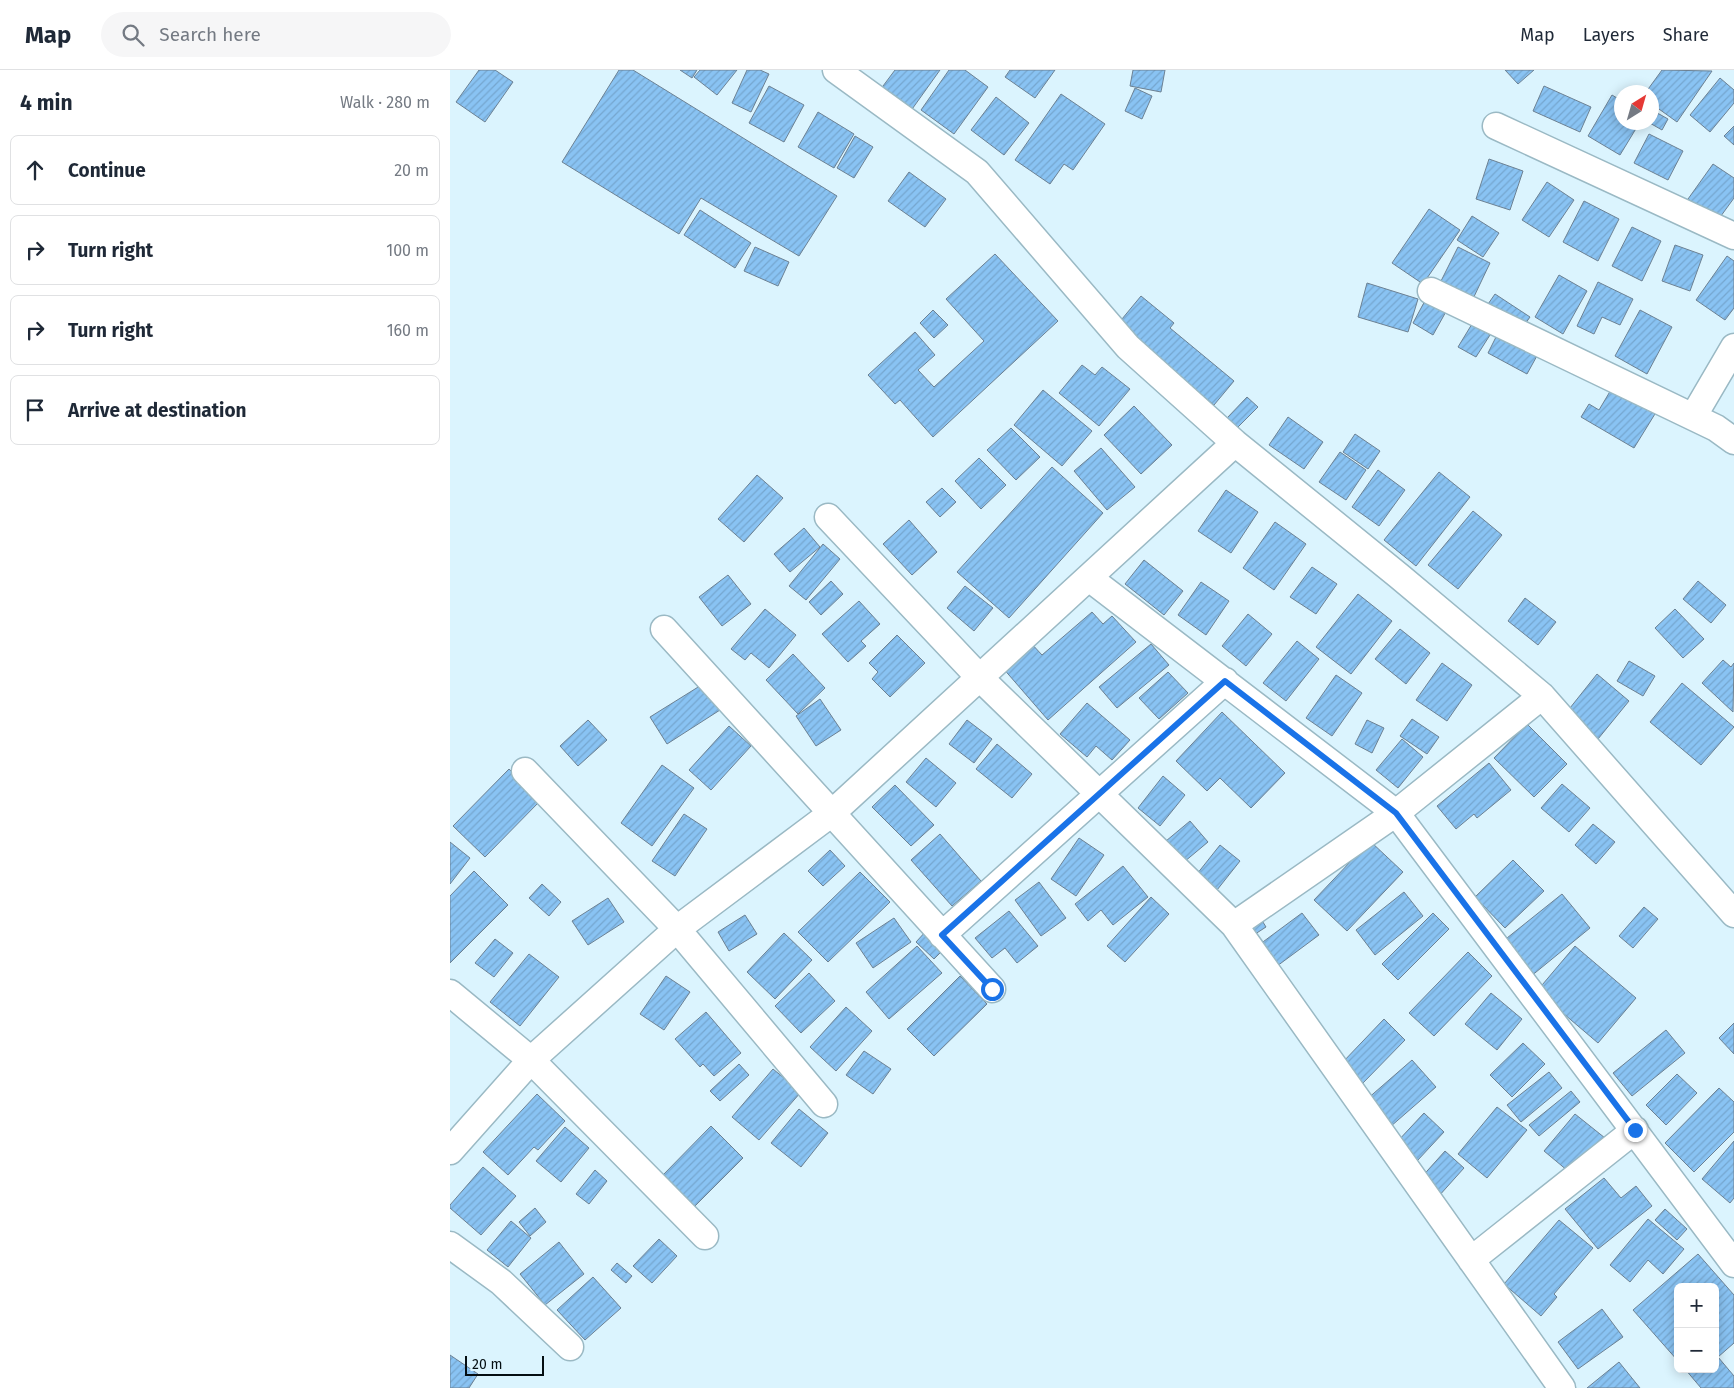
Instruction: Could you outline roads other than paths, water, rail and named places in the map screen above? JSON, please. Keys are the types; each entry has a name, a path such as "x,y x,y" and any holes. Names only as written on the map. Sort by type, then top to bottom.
{"street":[{"path":"836,70 977,172 1128,347 1235,444 1392,570 1542,696 1734,914"},
{"path":"1496,126 1734,236"},
{"path":"1430,290 1716,428 1734,440"},
{"path":"1693,418 1734,347"},
{"path":"450,1151 531,1060 677,929 832,813 1235,444"},
{"path":"828,517 980,678 1234,924 1562,1388"},
{"path":"1089,578 1396,813 1734,1264"},
{"path":"664,629 992,989"},
{"path":"942,935 1225,681"},
{"path":"1234,924 1396,813 1542,696"},
{"path":"525,771 677,929 824,1104"},
{"path":"450,993 531,1060 705,1236"},
{"path":"1471,1260 1635,1130"},
{"path":"450,1245 501,1282 570,1347"}]}
